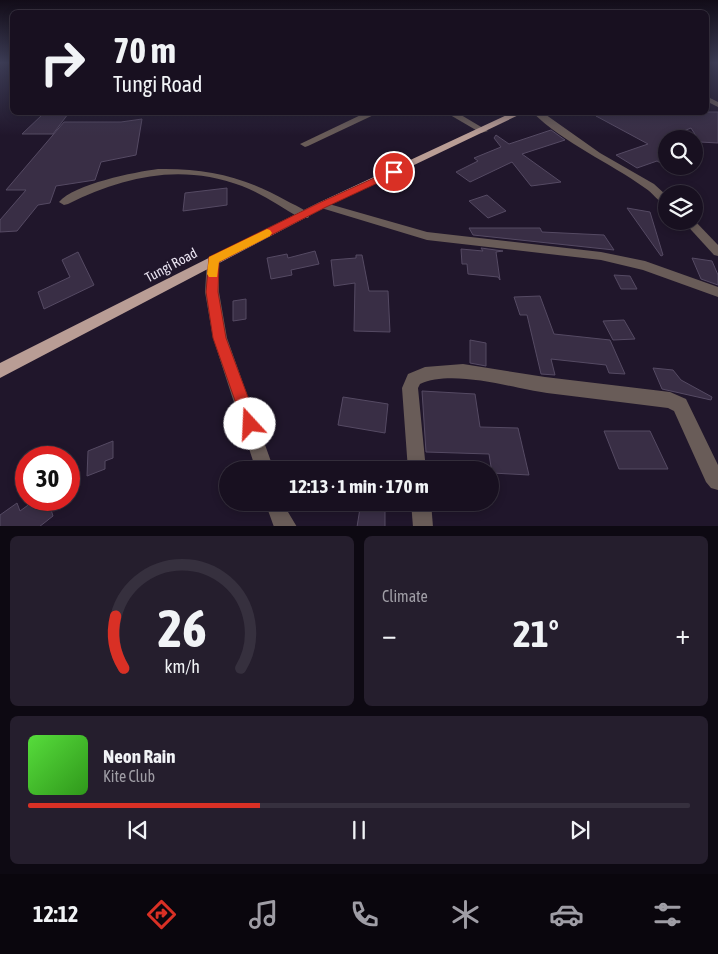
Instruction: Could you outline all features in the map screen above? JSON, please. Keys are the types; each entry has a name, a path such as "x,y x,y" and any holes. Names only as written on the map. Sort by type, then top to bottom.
{"main road":[{"name":"Tungi Road","path":"0,371 322,205 515,115"}],"street":[{"path":"305,144 368,115"},
{"path":"455,115 484,131"},
{"path":"540,115 597,155 650,186 658,194"},
{"path":"64,202 106,183 127,177 169,172 189,173 223,177 248,185 304,215"},
{"path":"322,205 427,236 601,256 645,266 718,292"},
{"path":"697,230 718,252"},
{"path":"213,260 212,292 220,338 262,461"},
{"path":"416,461 410,406 410,388 414,379 426,374 463,372 545,386 670,400 680,405 713,475 718,481"},
{"path":"278,511 280,518 287,526"},
{"path":"422,511 424,526"}],"building":[{"path":"709,112 718,112 718,143 703,142 703,130 692,130 691,128 686,130 658,130 658,162 637,168 616,155 648,144 596,116 709,115"},
{"path":"42,115 67,115 53,134 22,134"},
{"path":"142,119 136,155 101,162 95,180 56,186 50,203 38,205 17,231 0,232 0,220 26,190 6,190 64,122 121,122"},
{"path":"551,130 565,140 522,154 561,182 531,186 512,162 470,182 456,172 478,161 474,158 501,147 494,138 496,135 509,144"},
{"path":"227,188 227,205 183,211 185,193"},
{"path":"487,195 506,211 488,218 469,201"},
{"path":"627,208 650,212 663,255 661,256"},
{"path":"469,228 540,228 542,232 604,235 614,250 473,235"},
{"path":"481,248 503,251 496,252 500,280 498,277 468,274 467,264 462,264 461,249 483,251"},
{"path":"315,251 319,264 291,270 292,275 271,279 267,258 287,254 288,258"},
{"path":"78,252 94,285 44,309 38,292 70,277 62,260"},
{"path":"356,255 362,255 369,291 388,291 390,332 354,331 355,283 334,286 331,260 356,258"},
{"path":"692,258 712,261 718,275 718,285 701,279"},
{"path":"614,275 630,276 637,289 621,289"},
{"path":"540,296 554,334 610,340 625,374 609,373 606,365 551,359 555,375 541,374 527,315 520,315 514,297"},
{"path":"246,299 246,319 233,321 233,301"},
{"path":"624,320 635,339 613,340 603,321"},
{"path":"470,340 486,343 486,366 470,363"},
{"path":"653,368 673,370 681,380 712,397 711,400 662,389"},
{"path":"422,391 475,394 480,427 518,428 529,475 499,473 499,461 490,461 489,454 426,452"},
{"path":"343,397 388,404 385,433 338,425"},
{"path":"604,431 650,431 668,469 619,469"},
{"path":"113,441 113,458 105,461 105,469 87,476 88,451"},
{"path":"15,504 15,511 51,511 53,516 40,526 0,526 0,515"},
{"path":"360,511 385,511 385,526 357,526"}],"slow traffic":[{"path":"213,274 213,260 267,233"}],"route":[{"path":"250,424 220,338 212,292 213,260 322,205 394,172"}]}
